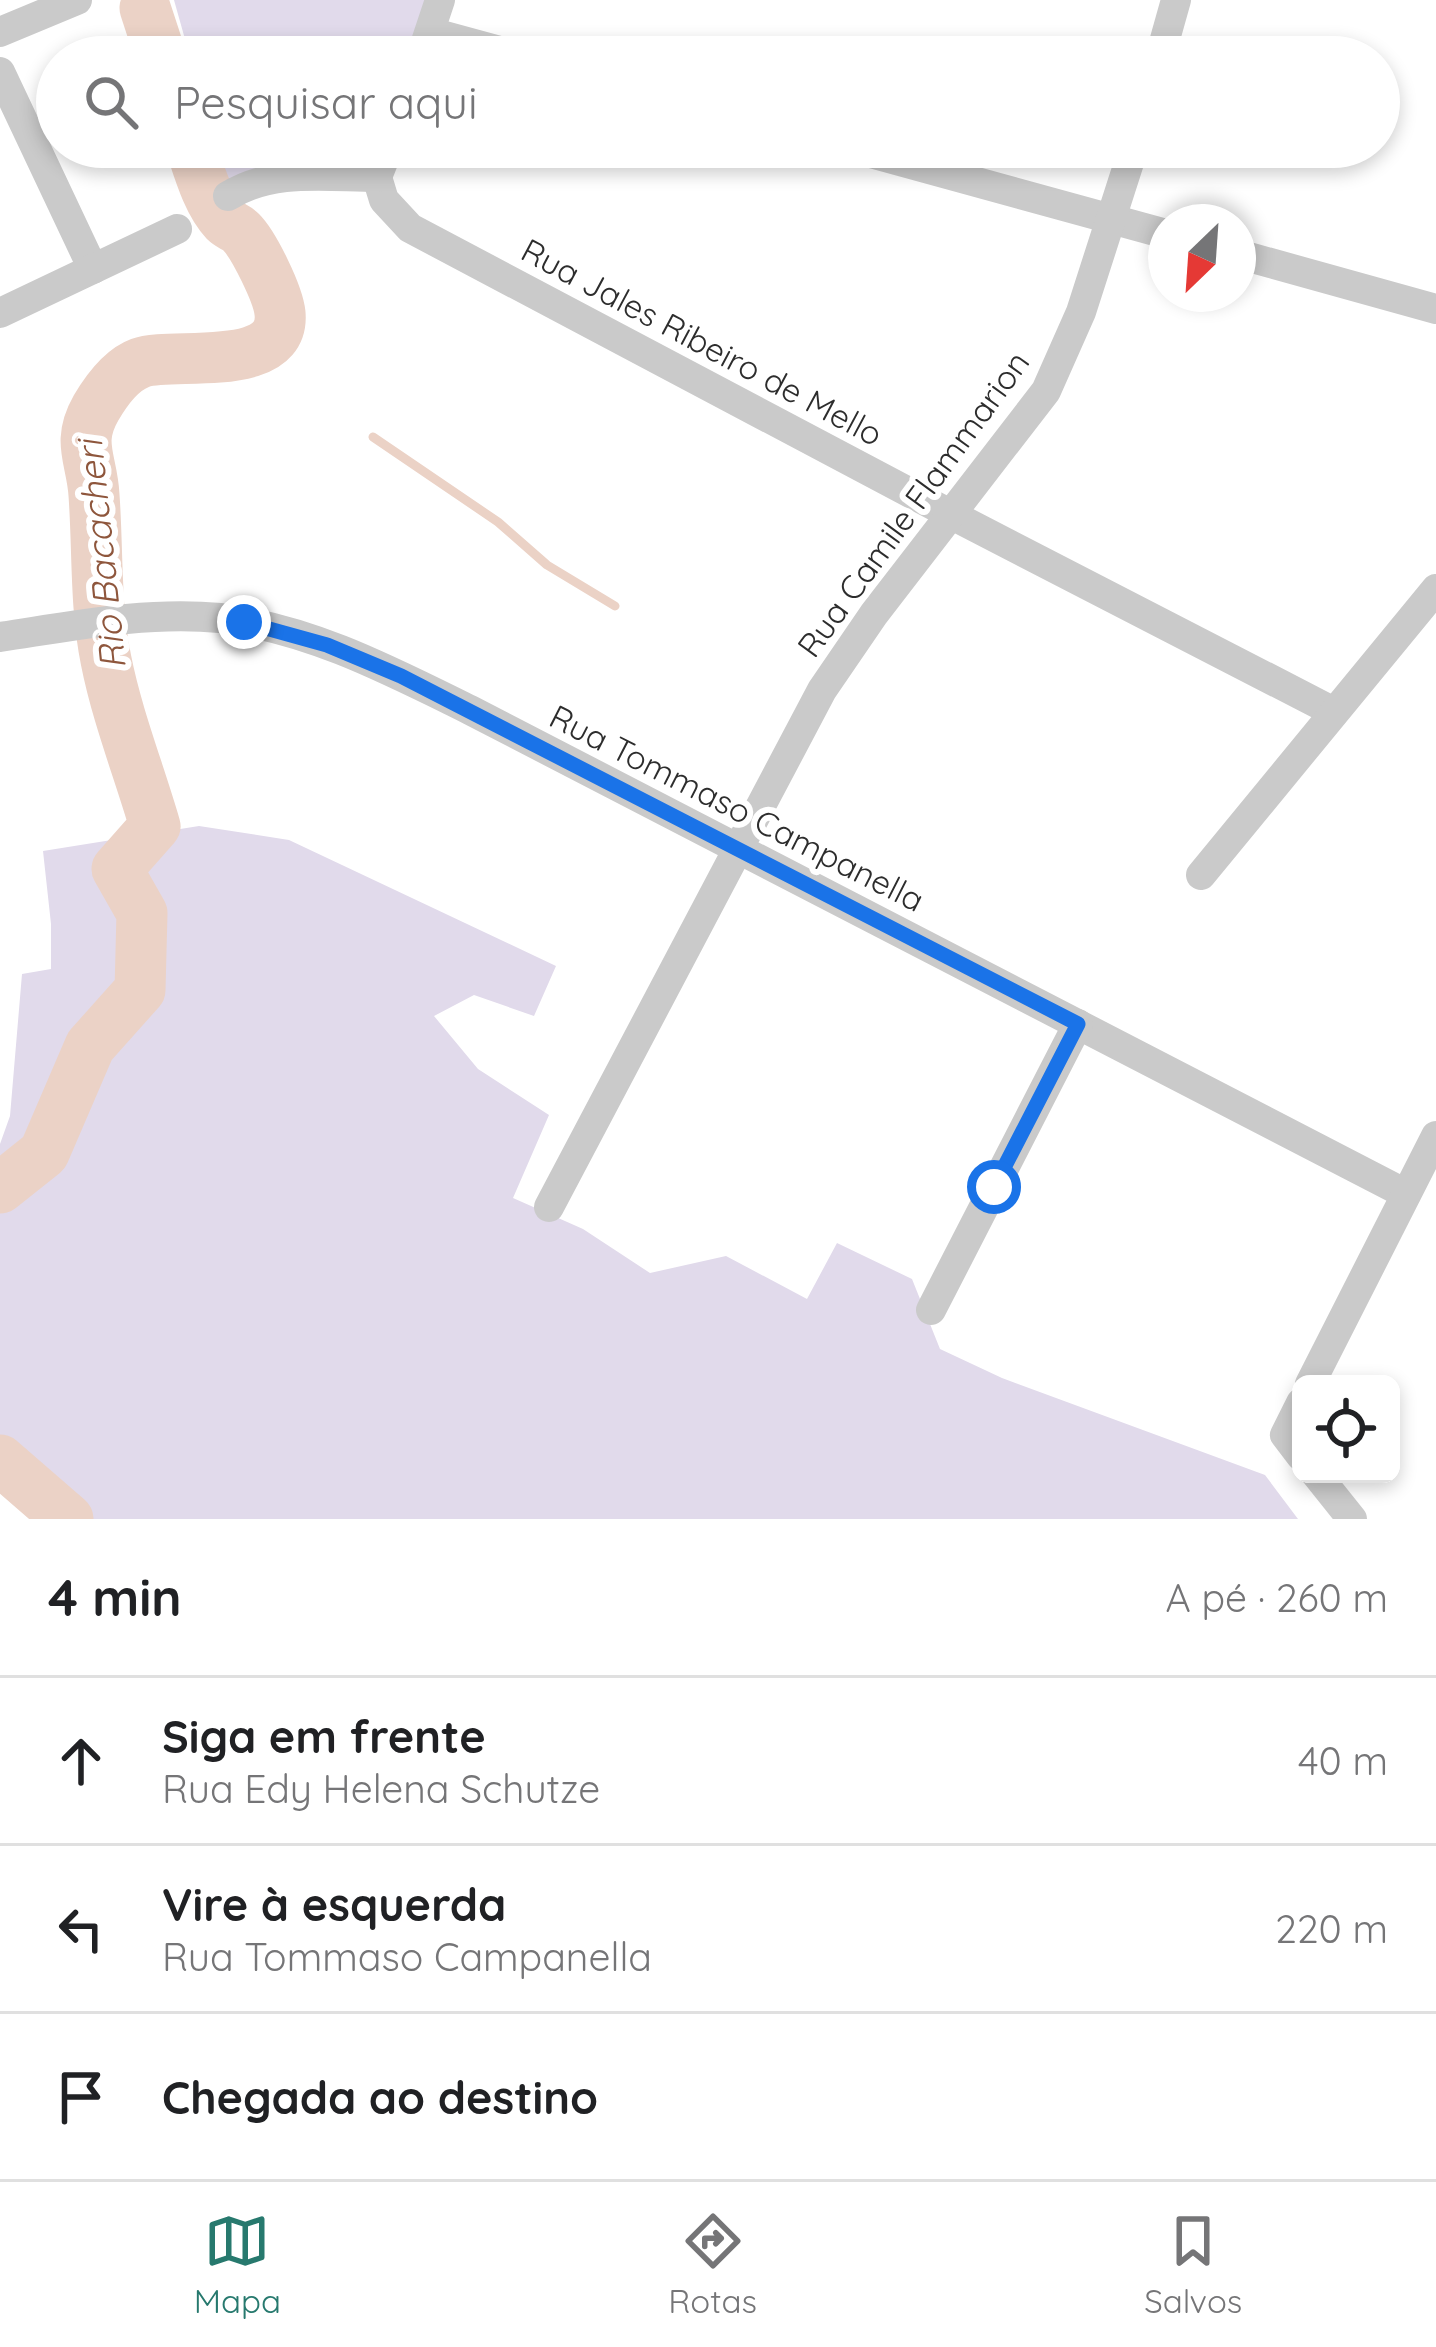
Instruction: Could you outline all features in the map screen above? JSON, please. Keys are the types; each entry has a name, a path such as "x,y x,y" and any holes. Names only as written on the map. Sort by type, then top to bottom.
{"street":[{"path":"0,32 77,0"},
{"path":"429,36 440,0"},
{"path":"1166,36 1176,0"},
{"path":"0,72 36,148"},
{"path":"45,168 93,269"},
{"path":"228,196 273,177 377,178 381,168"},
{"path":"925,168 1148,229"},
{"name":"Rua Camile Flammarion","path":"549,1207 736,848 847,650 1046,391 1065,353 1128,168"},
{"name":"Rua Jales Ribeiro de Mello","path":"377,178 384,200 410,228 1334,712"},
{"path":"0,313 177,229"},
{"path":"1256,259 1436,309"},
{"path":"1201,875 1436,589"},
{"name":"Rua Tommaso Campanella","path":"0,637 121,618 219,618 268,626 327,645 436,693 1406,1194"},
{"path":"931,1310 1078,1024"},
{"path":"1315,1375 1436,1136"},
{"path":"1323,1483 1352,1519"}],"shaded area":[{"path":"174,0 428,0 417,36 184,36"},
{"path":"222,168 372,168 371,171 226,184"},
{"path":"199,826 289,840 556,966 534,1016 474,995 434,1016 478,1069 549,1115 513,1198 583,1229 650,1273 726,1256 807,1299 837,1243 912,1279 940,1349 1002,1378 1265,1475 1298,1519 45,1519 0,1479 0,1144 10,1116 22,974 51,969 43,851"}],"waterway":[{"name":"Rio Bacacheri","path":"145,8 154,36"},
{"name":"Rio Bacacheri","path":"0,1188 44,1153 90,1046 140,990 142,913 117,869 155,826 102,640 94,495 86,441 90,420 109,388 133,366 247,353 265,345 277,332 280,313 265,270 246,238 214,205 199,168"},
{"path":"265,345 276,355"},
{"path":"373,437 498,522 547,565 615,606"},
{"name":"Rio Bacacheri","path":"0,1460 68,1519"}],"route":[{"path":"244,622 327,645 401,676 1078,1024 994,1187"}]}
